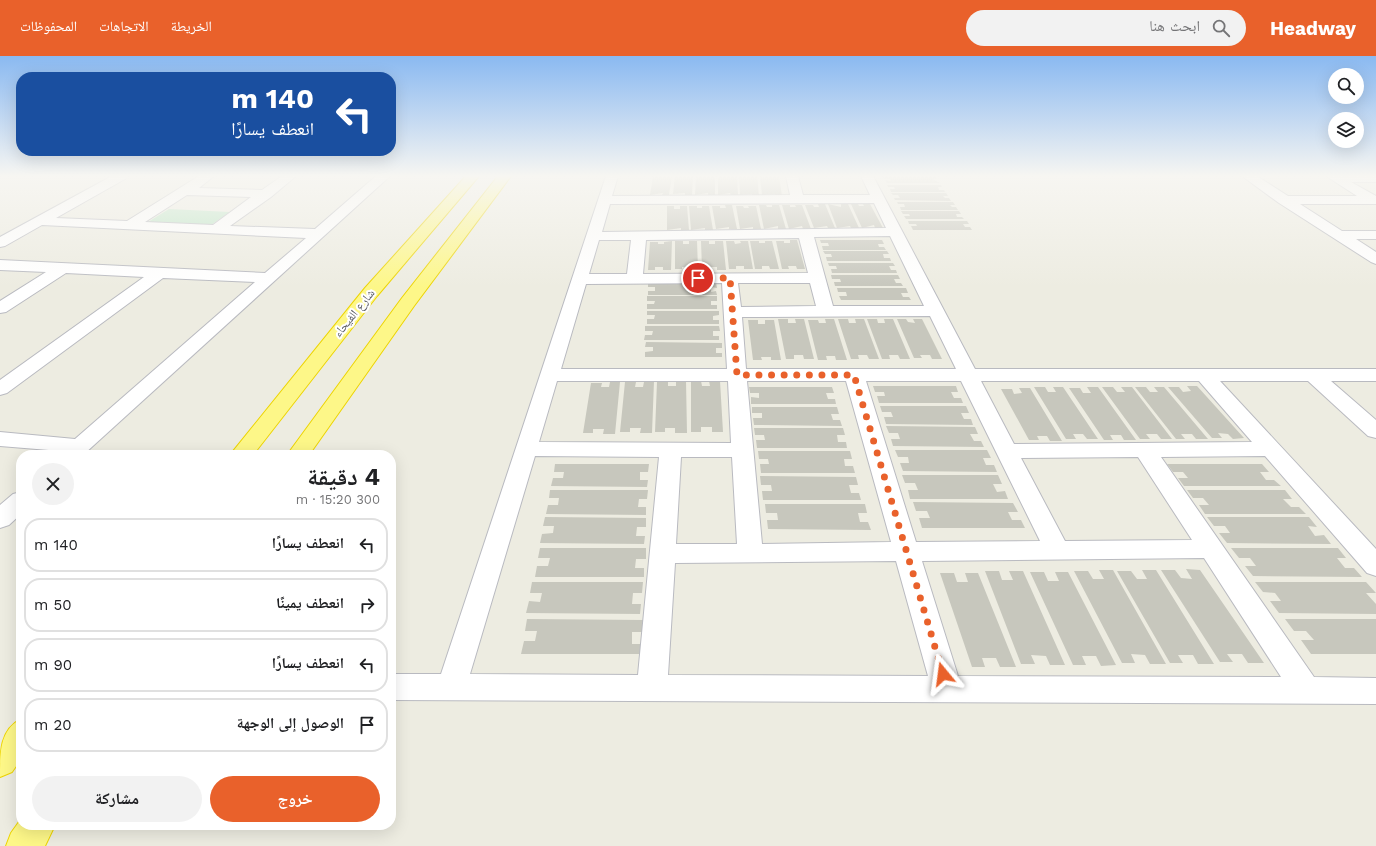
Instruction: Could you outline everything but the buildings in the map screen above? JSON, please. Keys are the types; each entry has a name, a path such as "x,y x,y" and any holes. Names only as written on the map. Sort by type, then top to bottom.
{"highway":[{"name":"شارع الفيحاء","path":"246,450 371,292 441,213"},
{"path":"302,450 408,302 477,213"},
{"path":"0,762 16,741"},
{"path":"24,846 35,830"}],"street":[{"path":"0,243 55,213"},
{"path":"129,226 150,213"},
{"path":"216,230 240,213"},
{"path":"0,439 75,450 343,213"},
{"path":"451,688 600,213"},
{"path":"660,213 660,223"},
{"path":"886,213 1057,550"},
{"path":"1304,213 1376,259"},
{"path":"40,221 319,234"},
{"path":"593,236 639,235 660,223 805,233 896,232"},
{"path":"805,233 826,312"},
{"path":"635,279 639,235"},
{"path":"1338,235 1376,235"},
{"path":"0,265 269,278"},
{"path":"0,308 63,268"},
{"path":"0,389 159,273"},
{"path":"730,278 750,553"},
{"path":"580,279 818,278"},
{"path":"732,312 935,311"},
{"path":"549,375 1376,375"},
{"path":"854,375 947,689"},
{"path":"1204,375 1271,449 1366,544 1376,566"},
{"path":"1313,375 1376,431"},
{"path":"526,449 742,450"},
{"path":"652,688 671,449"},
{"path":"1144,449 1306,690"},
{"path":"1007,451 1271,449"},
{"path":"0,519 16,505"},
{"path":"663,554 1211,549"},
{"path":"396,687 1376,690"}],"green space":[{"path":"163,213 229,213 211,225 148,222"}],"route":[{"path":"698,278 730,278 737,375 854,375 943,674"}]}
